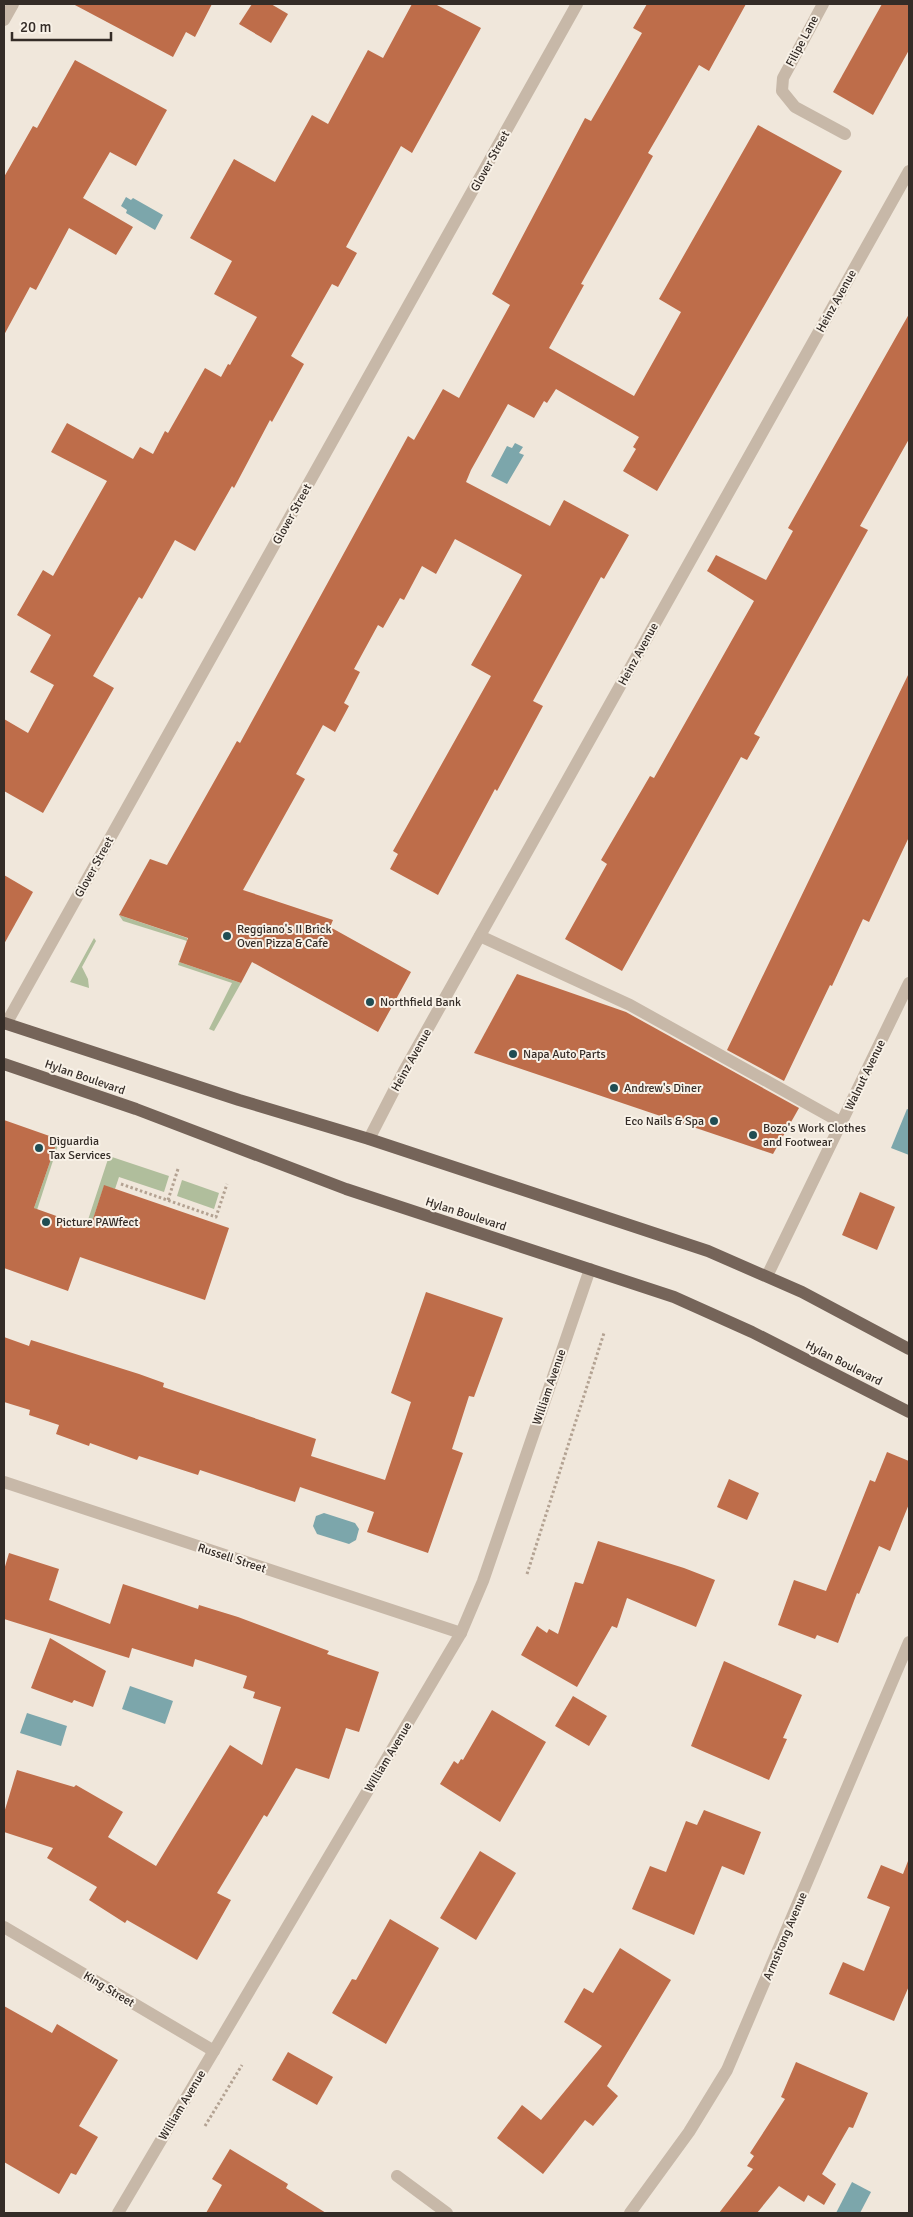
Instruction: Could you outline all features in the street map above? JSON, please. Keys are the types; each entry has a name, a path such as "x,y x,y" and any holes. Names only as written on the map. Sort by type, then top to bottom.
{"main road":[{"name":"Hylan Boulevard","path":"5,1024 239,1100 369,1139 671,1238 767,1276 909,1349"},
{"name":"Hylan Boulevard","path":"4,1064 136,1109 346,1189 674,1297 713,1313 909,1412"}],"street":[{"path":"4,20 13,4"},
{"name":"Glover Street","path":"5,1024 578,4"},
{"name":"Filipe Lane","path":"823,4 783,78 782,91 795,107 845,134"},
{"name":"Heinz Avenue","path":"369,1139 404,1071 909,171"},
{"path":"480,936 630,1005 842,1123"},
{"name":"Walnut Avenue","path":"767,1276 909,982"},
{"name":"William Avenue","path":"118,2213 461,1633 483,1581 590,1269"},
{"name":"Russell Street","path":"4,1482 461,1633"},
{"name":"Armstrong Avenue","path":"630,2213 689,2132 727,2070 909,1642"},
{"name":"King Street","path":"4,1927 214,2051"},
{"path":"397,2176 447,2213"}],"path":[{"path":"168,1200 178,1169"},
{"path":"121,1184 216,1217 227,1184"},
{"path":"527,1574 604,1333"},
{"path":"205,2126 242,2065"}],"green space":[{"path":"119,915 187,938 187,941 123,921"},
{"path":"94,938 96,941 82,967 88,979 89,988 70,982"},
{"path":"179,962 241,983 214,1031 209,1029 232,983 178,965"},
{"path":"58,1139 60,1139 37,1210 34,1208"},
{"path":"109,1156 169,1176 164,1192 119,1177 115,1189 104,1186 90,1228 86,1226"},
{"path":"182,1180 219,1193 214,1209 177,1196"}],"water":[{"path":"126,197 131,200 133,198 163,215 155,230 126,213 127,210 121,206"},
{"path":"515,443 523,447 519,453 524,455 507,484 491,476 507,446 512,448"},
{"path":"907,1109 909,1110 909,1155 891,1148"},
{"path":"324,1513 355,1523 359,1529 356,1540 349,1544 317,1534 313,1526 316,1516"},
{"path":"130,1686 173,1701 165,1724 122,1709"},
{"path":"27,1713 67,1726 61,1746 20,1733"},
{"path":"852,2182 871,2192 860,2213 836,2213"}],"building":[{"path":"73,4 212,4 195,37 186,32 173,57"},
{"path":"252,4 271,4 288,14 271,43 239,24"},
{"path":"412,4 435,4 481,28 412,153 401,146 346,247 357,253 338,287 332,284 291,356 304,364 272,422 270,420 234,488 232,486 195,551 175,540 142,599 139,597 93,676 114,688 43,813 4,791 4,719 28,733 54,685 30,672 51,635 17,615 43,570 53,576 107,481 51,452 67,423 133,459 140,447 153,454 165,431 168,433 205,368 221,377 228,364 230,365 257,317 214,294 232,261 190,238 234,159 275,182 312,115 328,124 368,50 383,58"},
{"path":"647,4 746,4 709,71 699,65 648,153 653,156 581,284 584,285 549,348 634,396 681,312 659,299 758,125 842,171 657,491 623,471 636,449 633,447 639,437 556,389 547,403 544,401 534,418 508,404 471,470 466,482 550,526 564,500 629,535 604,579 601,577 533,701 543,706 497,791 495,789 438,895 390,869 398,854 393,851 491,676 471,665 522,575 455,539 436,574 422,566 404,600 400,598 383,628 378,625 354,669 360,672 344,703 349,706 335,732 323,725 296,774 305,779 243,890 333,920 330,927 411,972 378,1032 252,962 241,983 179,962 188,938 119,915 150,859 167,865 237,741 240,743 408,436 414,440 443,389 459,398 510,305 492,294 585,118 591,121 642,33 633,28"},
{"path":"882,4 909,4 909,50 873,115 833,92"},
{"path":"75,60 167,110 136,166 110,152 83,198 133,227 116,255 69,228 36,290 30,287 4,335 4,177 33,126 37,128"},
{"path":"909,314 909,439 860,526 868,530 754,734 760,737 747,760 741,757 622,971 565,939 607,864 601,860 650,776 654,778 754,601 707,571 716,555 766,580 793,531 788,528"},
{"path":"909,673 909,837 869,922 863,919 832,986 830,985 784,1081 727,1050"},
{"path":"4,875 33,892 4,944"},
{"path":"517,974 626,1012 799,1108 773,1154 474,1053"},
{"path":"4,1120 58,1139 34,1208 90,1228 104,1185 229,1228 205,1300 80,1257 68,1291 4,1268"},
{"path":"860,1192 895,1207 877,1250 842,1235"},
{"path":"426,1292 503,1318 474,1397 469,1396 452,1449 463,1453 428,1553 367,1532 374,1512 300,1487 295,1502 200,1470 198,1475 139,1456 137,1460 90,1443 89,1446 56,1434 59,1425 29,1415 30,1410 4,1402 4,1337 29,1346 31,1340 139,1374 164,1383 163,1387 316,1439 311,1456 385,1480 411,1402 391,1393"},
{"path":"887,1452 909,1461 909,1504 890,1551 879,1546 859,1594 857,1593 838,1643 817,1635 815,1639 778,1625 794,1580 826,1591 870,1480 875,1482"},
{"path":"729,1479 759,1493 747,1520 717,1507"},
{"path":"598,1541 684,1568 715,1580 696,1627 627,1598 617,1628 612,1626 577,1687 521,1655 537,1626 547,1633 549,1629 558,1634 575,1582 583,1584"},
{"path":"9,1553 59,1569 49,1600 110,1624 123,1584 198,1609 199,1605 238,1617 329,1651 327,1654 379,1672 359,1732 346,1728 329,1779 296,1768 267,1817 264,1815 217,1893 231,1900 197,1960 127,1920 125,1923 89,1900 97,1887 47,1858 53,1848 4,1832 4,1813 17,1770 74,1787 76,1785 123,1812 108,1837 156,1866 230,1745 262,1765 281,1707 253,1698 255,1692 243,1688 247,1676 195,1659 193,1667 132,1648 129,1658 4,1619 4,1570"},
{"path":"50,1638 106,1671 93,1707 74,1700 72,1703 31,1688"},
{"path":"724,1661 802,1695 783,1738 787,1739 769,1780 691,1746"},
{"path":"573,1696 607,1716 589,1746 555,1726"},
{"path":"492,1710 546,1742 500,1822 440,1784 454,1761 458,1764 461,1759 463,1760"},
{"path":"704,1810 761,1832 744,1875 722,1866 694,1935 632,1909 650,1866 666,1872 686,1821 697,1825"},
{"path":"480,1851 516,1873 476,1940 440,1918"},
{"path":"908,1861 909,1986 894,2021 829,1994 843,1962 864,1971 890,1907 867,1898 881,1865 903,1874"},
{"path":"390,1919 439,1948 386,2044 332,2013 352,1979 356,1980"},
{"path":"620,1948 671,1980 607,2086 618,2096 593,2126 585,2120 543,2174 497,2138 522,2105 541,2120 602,2046 564,2022 584,1988 593,1993"},
{"path":"4,2006 52,2033 57,2024 118,2060 79,2126 98,2137 76,2175 71,2173 59,2194 4,2162"},
{"path":"288,2052 333,2077 317,2105 272,2080"},
{"path":"796,2062 868,2093 853,2128 849,2127 822,2174 836,2184 824,2205 808,2195 804,2202 779,2186 757,2213 719,2213 753,2169 747,2166 754,2156 750,2153 785,2099 781,2097"},
{"path":"230,2149 288,2184 286,2188 326,2213 206,2213 222,2185 212,2179"}],"place":[{"name":"Reggiano's II Brick Oven Pizza & Cafe","path":"227,936"},
{"name":"Northfield Bank","path":"370,1002"},
{"name":"Napa Auto Parts","path":"513,1054"},
{"name":"Andrew's Diner","path":"614,1088"},
{"name":"Eco Nails & Spa","path":"714,1121"},
{"name":"Bozo's Work Clothes and Footwear","path":"753,1135"},
{"name":"Diguardia Tax Services","path":"39,1148"},
{"name":"Picture PAWfect","path":"46,1222"}]}
